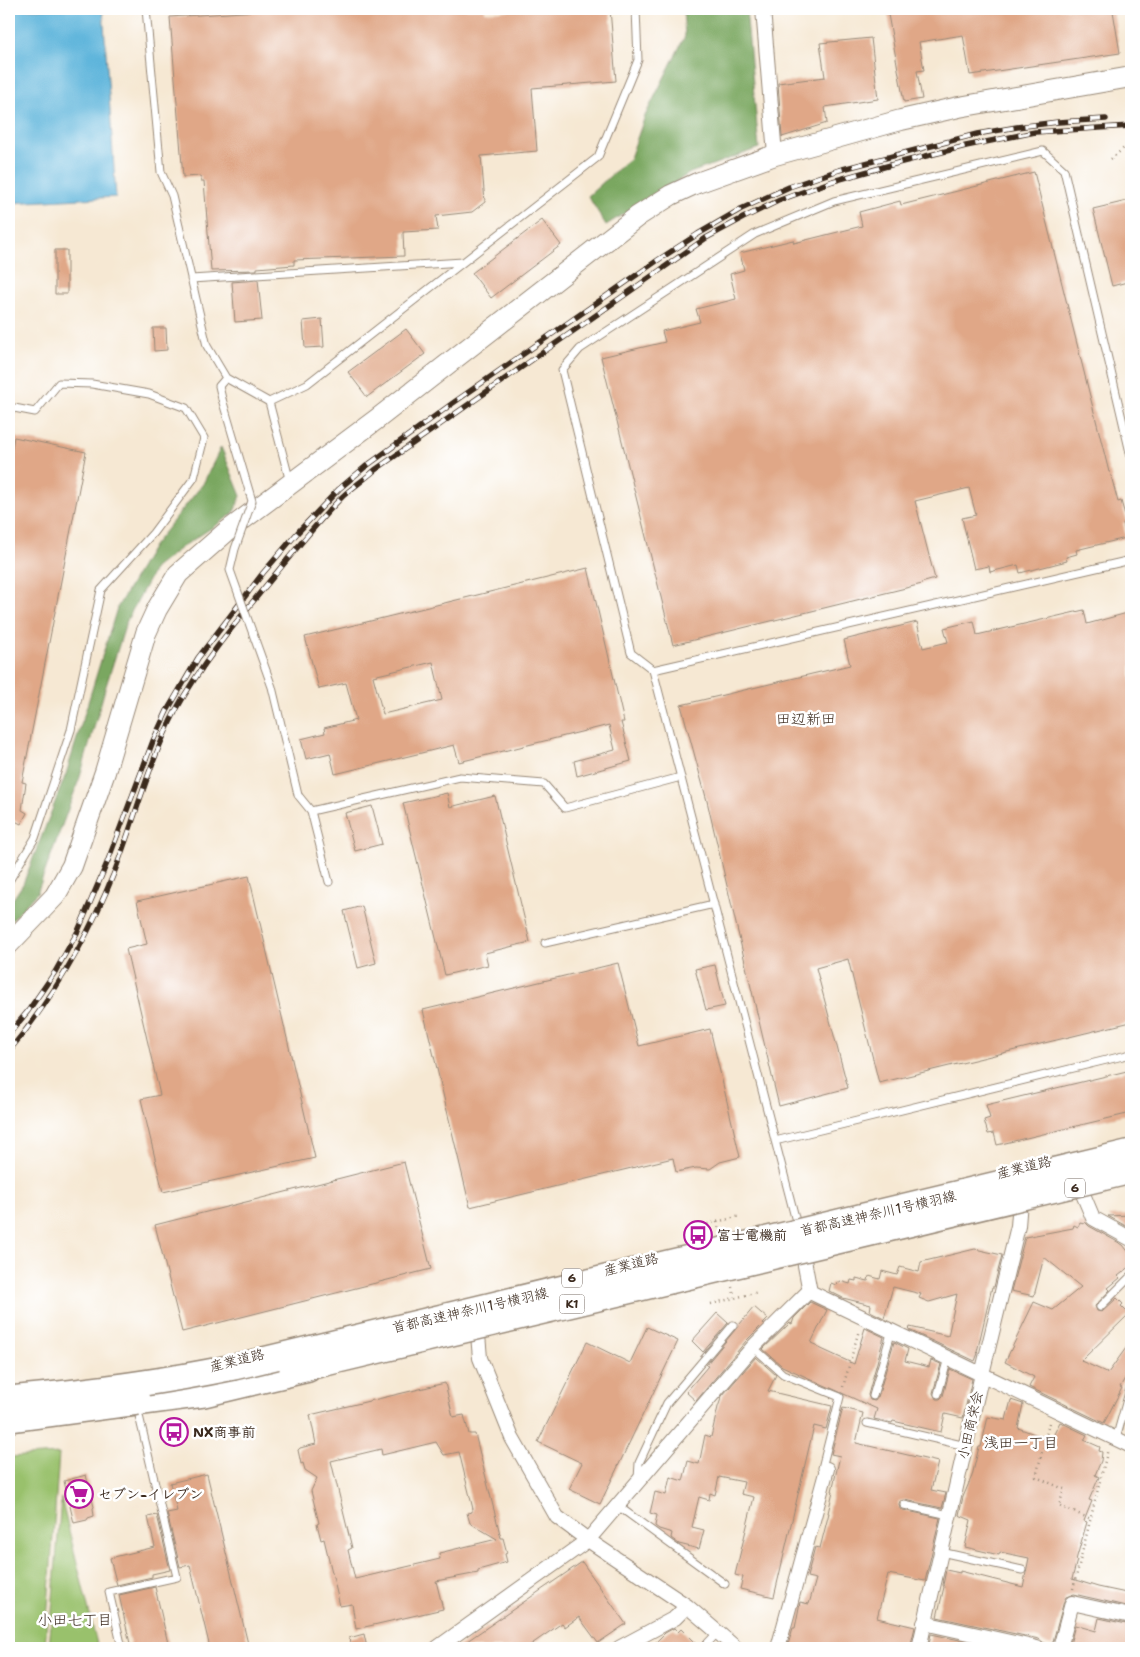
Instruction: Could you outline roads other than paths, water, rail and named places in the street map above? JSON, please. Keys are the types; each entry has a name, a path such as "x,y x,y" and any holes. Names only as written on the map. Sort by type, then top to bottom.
{"highway":[{"name":"首都高速神奈川1号横羽線","path":"9,1399 114,1389 174,1380 234,1367 1131,1152"},
{"name":"首都高速神奈川1号横羽線","path":"9,1421 172,1397 233,1385 1131,1173"}],"main road":[{"name":"産業道路","path":"9,1421 204,1396 364,1358 477,1334 799,1235 1131,1140"},
{"name":"産業道路","path":"9,1392 186,1373 475,1302 799,1235 1020,1201 1131,1173"}],"street":[{"path":"763,9 775,154"},
{"path":"9,944 55,896 72,866 105,772 150,621 178,574 194,558 226,532 290,485 638,216 671,195 697,183 775,154 901,120 949,109 1131,77"},
{"path":"1080,1187 1093,1218 1131,1239"},
{"name":"小田商栄会","path":"920,1648 949,1515 1018,1226 1020,1201"},
{"path":"799,1235 810,1291"},
{"path":"810,1291 1131,1446"},
{"path":"437,1648 588,1540 753,1347 810,1291"},
{"path":"475,1302 480,1358 512,1438 557,1517 687,1606 736,1648"},
{"path":"778,1648 827,1469"},
{"path":"1060,1648 1072,1603 1131,1616"},
{"path":"619,1648 675,1618 687,1606"},
{"path":"924,1623 980,1642 1037,1648"}],"lane":[{"path":"146,9 161,172 172,196 207,346 226,378 269,402 290,485"},
{"path":"269,402 307,384 598,157 638,60 636,9"},
{"path":"799,1235 653,670 631,653 562,370 580,349 755,234 834,202 1043,151 1064,170 1131,457"},
{"path":"192,279 463,262"},
{"path":"226,378 219,386 252,501 230,570 272,687 298,795 311,811 329,882"},
{"path":"9,407 35,412 58,384 92,384 150,394 186,408 204,438 194,478 153,533 101,590 71,730 36,838 9,881"},
{"path":"653,670 1131,560"},
{"path":"311,811 460,777 544,784 565,808 681,777"},
{"path":"545,943 714,904"},
{"path":"775,1141 1131,1054"},
{"path":"1100,1307 1131,1276"},
{"path":"638,1482 639,1463 667,1403 733,1325"},
{"path":"873,1396 892,1330"},
{"path":"753,1347 783,1374 840,1397 822,1468 827,1469"},
{"path":"938,1394 948,1358"},
{"path":"1114,1438 1131,1385"},
{"path":"122,1648 109,1592 177,1577 136,1405"},
{"path":"867,1423 966,1446"},
{"path":"904,1505 949,1515"},
{"path":"618,1506 725,1584"},
{"path":"941,1552 1022,1570"},
{"path":"703,1648 719,1632"}],"water":[{"path":"9,9 103,9 116,197 9,203"}],"railway":[{"path":"9,1034 28,1011 55,972 78,931 107,863 153,741 167,711 198,658 263,573 299,531 339,489 365,467 658,260 741,209 789,187 839,170 977,134 1058,122 1106,119"},
{"path":"9,1051 41,1010 69,966 93,921 122,853 150,770 166,730 185,694 206,662 240,617 312,530 347,493 375,470 706,238 780,200 833,181 966,146 1035,132 1131,126"}],"place":[{"name":"富士電機前","path":"698,1235"},
{"name":"NX商事前","path":"174,1432"},
{"name":"セブン-イレブン","path":"79,1494"}],"district":[{"name":"田辺新田","path":"806,719"},
{"name":"浅田一丁目","path":"1021,1443"},
{"name":"小田七丁目","path":"75,1620"}]}
